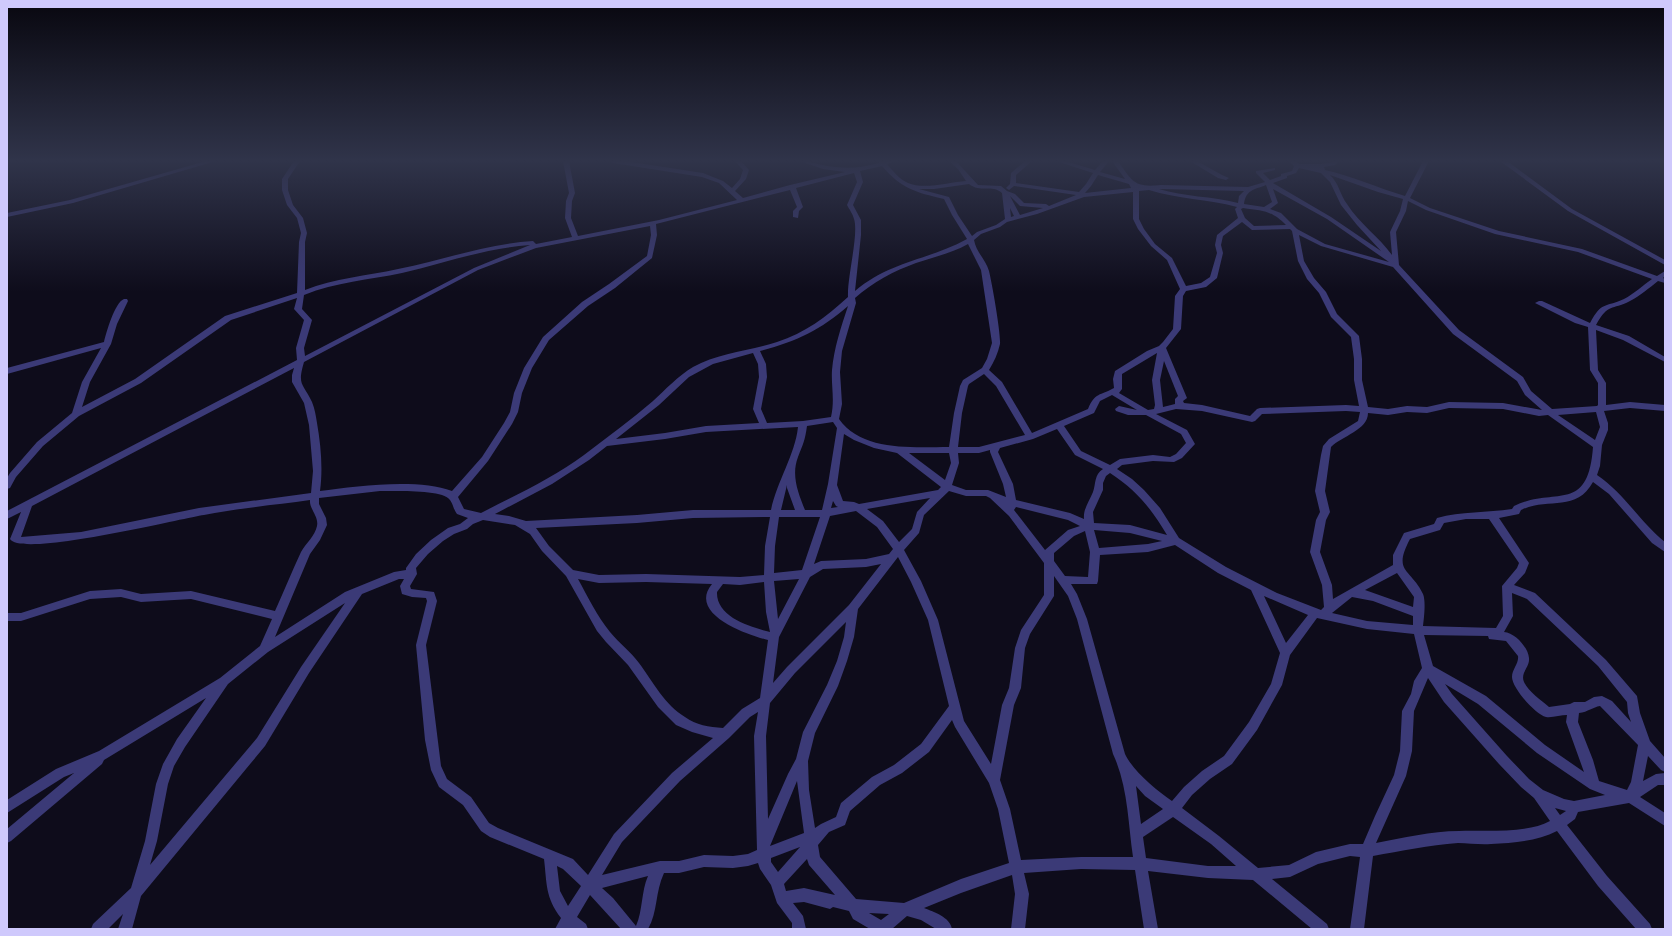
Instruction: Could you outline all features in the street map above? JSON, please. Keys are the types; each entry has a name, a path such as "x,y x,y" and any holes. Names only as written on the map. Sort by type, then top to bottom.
{"street":[{"path":"7,215 58,205"},
{"path":"264,649 306,552 317,537 322,525 321,518 314,504 318,471 313,425 308,403 296,382 296,375 301,360 300,348 308,320 298,309 301,294 302,242 304,233 300,218 290,205"},
{"path":"568,205 569,221 576,238"},
{"path":"7,515 476,269 524,250 654,223 723,205"},
{"path":"796,217 796,212 800,207 799,205"},
{"path":"850,205 858,220 854,276 851,288 853,298 838,351 836,372 838,404 835,419 841,428 857,438 877,446 900,451 979,450 1030,437 1091,412 1096,399 1102,395 1114,393 1118,389 1118,373 1150,353 1162,348"},
{"path":"565,923 618,838 676,777 725,734 746,712 766,700 790,670 853,608 916,530 920,514 944,490 955,463 954,450 958,414 964,386 966,382 985,370 994,351 995,330 985,270 972,246 971,240 950,205"},
{"path":"1006,205 1008,220"},
{"path":"1012,205 1018,217"},
{"path":"1022,205 1054,206"},
{"path":"28,505 15,539 19,541 51,540 84,535 185,514 358,489 396,487 437,491 453,496 461,512 482,518 549,482 586,458 656,403 686,376 710,362 779,344 818,326 853,298 859,291 882,275 912,262 950,250 971,240 979,233 1008,220 1057,205"},
{"path":"1136,205 1136,219 1153,245 1170,259 1184,289"},
{"path":"1236,205 1266,209 1279,214 1293,229 1335,250 1396,266"},
{"path":"1266,209 1272,205"},
{"path":"1306,205 1329,218 1396,266"},
{"path":"1344,205 1351,215 1386,252 1396,266 1456,332 1520,379 1528,393 1549,412 1597,446"},
{"path":"1396,266 1392,246 1394,231 1404,205"},
{"path":"1419,205 1497,233 1580,250 1661,280"},
{"path":"1563,205 1665,263"},
{"path":"1241,206 1238,209 1242,219 1252,228 1293,229"},
{"path":"1153,412 1159,406 1156,380 1162,348 1177,329 1179,296 1184,289 1202,285 1213,278 1220,253 1218,245 1220,235 1242,219"},
{"path":"453,496 485,459 508,424 514,412 518,393 528,368 546,339 584,304 612,286 650,257 654,235 654,223"},
{"path":"1293,229 1301,261 1311,279 1322,292 1334,315 1355,336 1358,359 1358,380 1364,410 1364,417 1361,423 1332,441 1327,446 1325,455 1320,491 1325,512 1321,520 1315,552 1327,585 1322,612"},
{"path":"7,486 13,476 40,444 76,414 138,381 228,318 301,294 323,285 396,272 476,250 516,244 548,244"},
{"path":"1665,273 1661,280 1627,300 1608,306 1600,311 1592,325 1594,370 1602,383 1602,405 1599,409 1604,428 1597,446 1598,454 1592,476 1582,491 1566,499 1524,505 1517,508 1516,512 1492,516 1468,516 1440,521 1437,528 1407,536 1396,558 1398,567 1419,596 1418,630 1428,669 1448,698 1525,783 1539,794 1563,805 1574,807 1600,801 1630,797 1656,780 1665,779"},
{"path":"76,414 86,382 107,344 113,324 124,301"},
{"path":"1539,303 1566,316 1626,338 1665,360"},
{"path":"7,371 107,344"},
{"path":"1162,348 1183,398 1179,399 1180,407"},
{"path":"756,351 762,364 763,377 758,409 764,426"},
{"path":"985,370 998,384 1030,437"},
{"path":"1061,580 1093,581 1095,552 1089,526 1088,512 1098,490 1098,483 1102,474 1120,462 1138,459 1171,460 1179,456 1191,444 1184,432 1153,412 1122,399 1114,393"},
{"path":"1119,409 1130,414 1153,412 1180,407 1205,409 1252,419 1260,411 1346,408 1388,412 1407,409 1427,410 1449,406 1503,406 1540,413 1599,409 1630,405 1665,408"},
{"path":"605,443 665,436 706,429 804,424 835,419"},
{"path":"799,929 798,921 782,898 777,882 765,864 763,852 760,736 774,634 771,616 770,538 778,494 784,477 792,463 801,441 804,424"},
{"path":"1059,425 1078,453 1109,468 1129,481 1157,510 1176,541"},
{"path":"774,634 806,574 821,531 833,484 841,428"},
{"path":"996,446 994,452 1008,484 1012,504 1012,514"},
{"path":"900,451 944,490"},
{"path":"792,463 792,488 800,512"},
{"path":"1592,476 1611,490 1650,535 1665,548"},
{"path":"833,484 839,504 854,505 880,524 933,620 960,723 994,780 1004,809 1018,867 1022,894 1018,929"},
{"path":"523,525 637,519 693,514 825,513 858,508 944,490 966,493 988,493 1012,504 1070,517 1089,526 1130,529 1176,541 1222,570 1273,596 1367,625 1418,630 1499,632 1508,616 1507,586 1518,575 1524,563 1492,516"},
{"path":"993,496 1012,514 1072,594 1082,619 1119,754 1125,765 1149,792 1215,840 1258,874 1322,929"},
{"path":"630,929 590,885 568,864 494,833 485,827 467,801 443,783 435,766 430,740 421,645 432,601 430,595 406,591 405,586 412,574 411,568 429,546 452,531 466,526 470,521 496,517 523,525 532,530 547,550 569,573 607,637 635,666 665,709 697,730 725,734"},
{"path":"994,780 1008,706 1015,688 1020,648 1025,633 1049,596 1049,552 1071,533 1089,526"},
{"path":"1095,552 1148,548 1176,541"},
{"path":"569,573 599,578 720,581 770,578 806,574 821,565 866,563 896,553"},
{"path":"1136,834 1173,810 1188,791 1206,775 1228,760 1253,726 1276,685 1285,652 1322,612 1340,599 1398,567"},
{"path":"7,806 60,773 103,755 224,682 264,649 358,591 398,575 412,574"},
{"path":"720,581 712,591 712,603 723,615 754,633 774,634"},
{"path":"1507,586 1531,596 1607,668 1633,700 1634,713 1644,742 1637,782 1630,797"},
{"path":"1255,587 1285,652"},
{"path":"98,929 137,891 261,742 305,670 358,591"},
{"path":"1352,592 1366,595 1418,614"},
{"path":"7,617 21,617 90,595 121,593 141,598 191,595 278,616"},
{"path":"853,608 851,630 842,661 832,686 809,732 802,761 803,790 814,860 863,917"},
{"path":"1479,632 1495,636 1508,637 1512,640 1524,659 1517,672 1518,681 1534,701 1547,712 1574,707 1587,707 1594,702 1602,701 1608,705 1644,742 1665,766"},
{"path":"1428,669 1482,700 1541,749 1594,786 1630,797 1665,820"},
{"path":"1357,929 1368,851 1379,820 1400,776 1406,750 1408,711 1416,695 1420,681 1428,669"},
{"path":"125,929 151,841 162,784 169,764 181,743 224,682"},
{"path":"777,882 797,862 812,840 825,828 841,821 845,807 876,781 898,769 921,752 955,707"},
{"path":"1574,707 1572,722 1587,760 1594,786"},
{"path":"7,837 103,755"},
{"path":"763,852 792,778 802,761"},
{"path":"1125,765 1133,802 1136,834 1152,929"},
{"path":"1539,794 1596,874 1626,910 1645,929"},
{"path":"825,899 863,917 882,929 907,908 961,886 1018,867 1081,863 1141,864 1208,872 1239,872 1258,874 1290,871 1316,858 1350,850 1368,851 1423,840 1458,837 1474,839 1514,837 1546,830 1571,815 1574,807"},
{"path":"590,885 660,867 679,867 704,861 733,862 748,860 763,852 812,840"},
{"path":"549,855 552,885 565,923"},
{"path":"641,929 646,920 652,884 660,867"},
{"path":"782,898 804,895 853,905 907,908 933,917 945,927 945,929"},
{"path":"565,923 581,929"}]}
